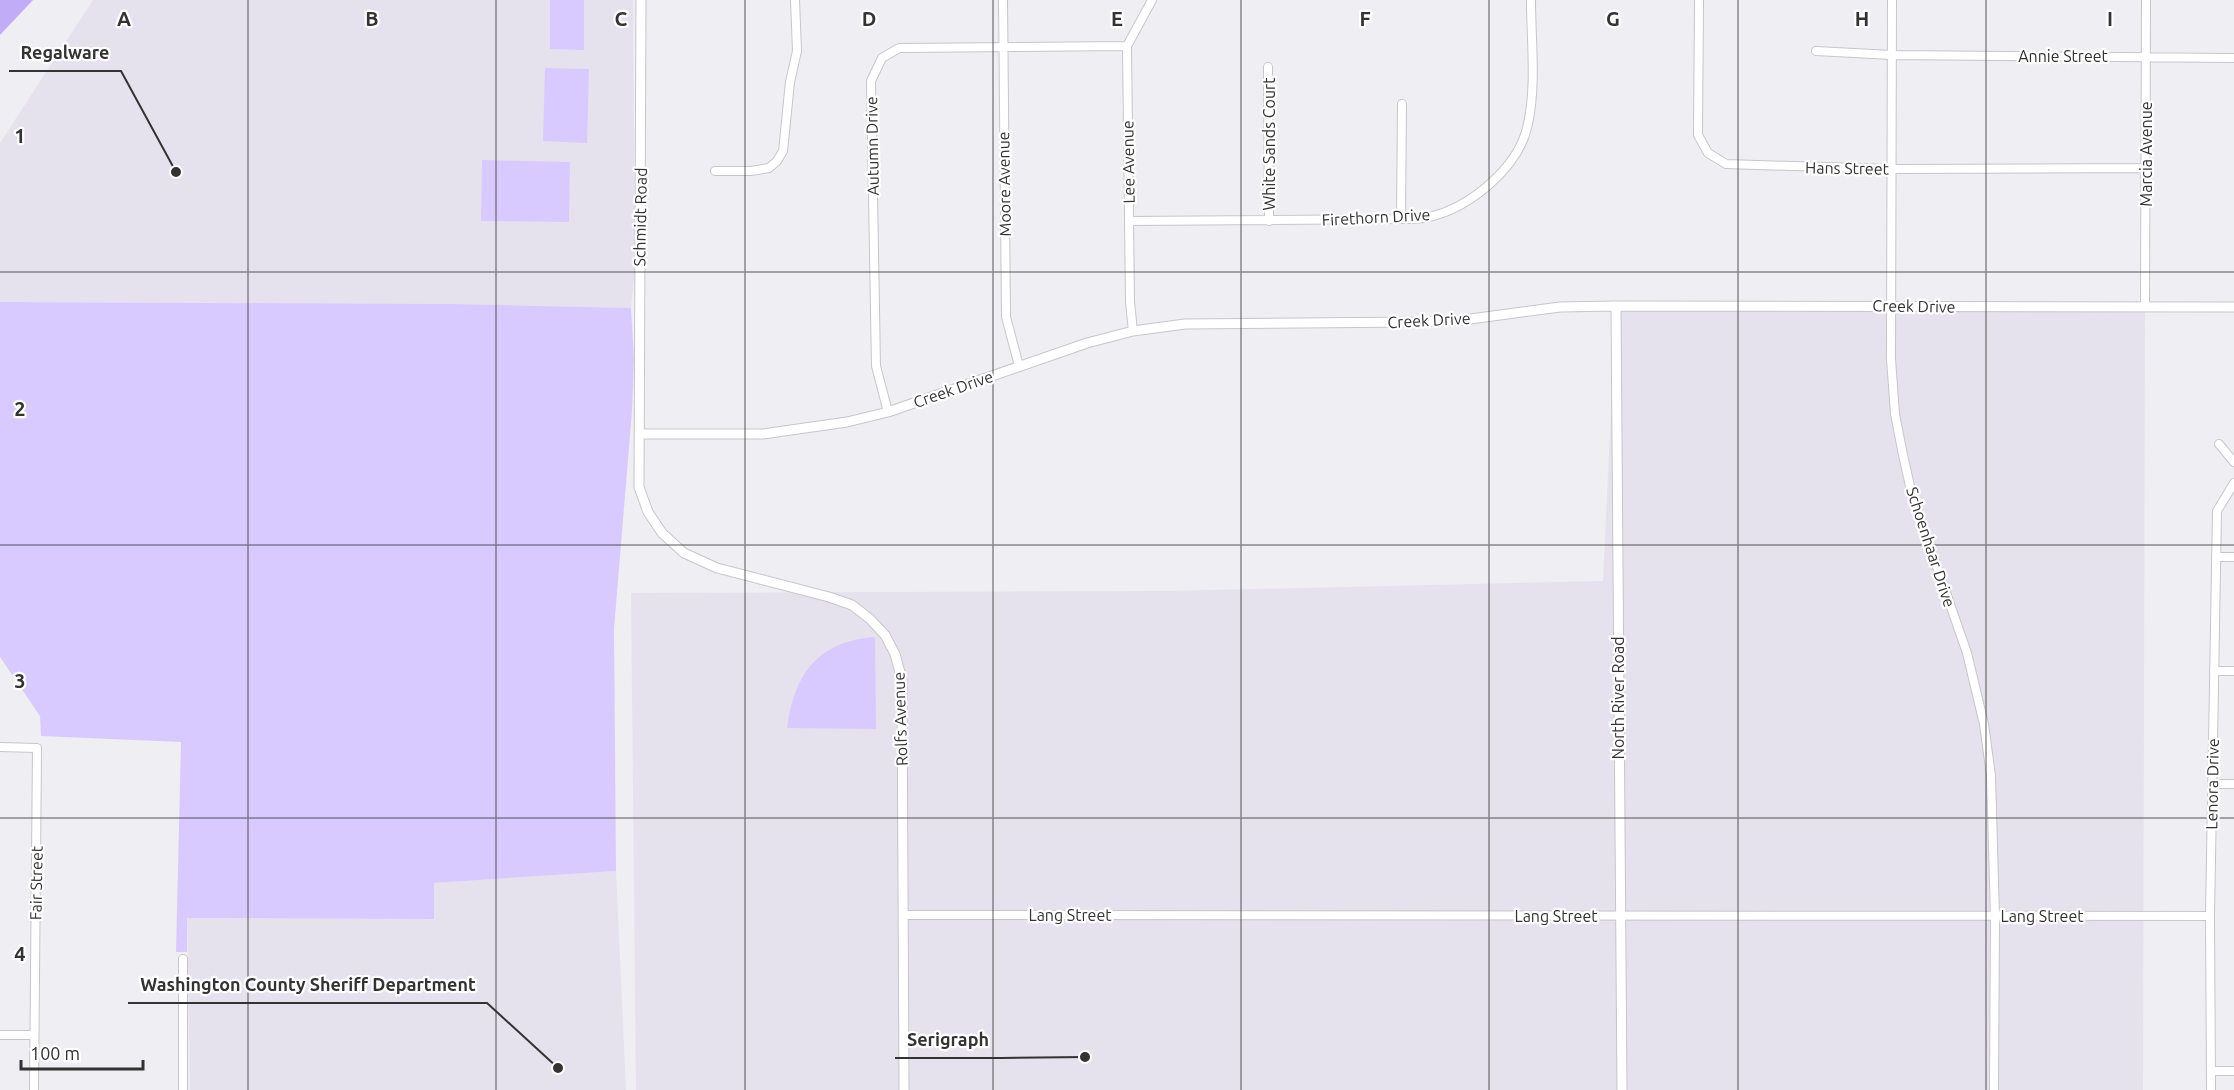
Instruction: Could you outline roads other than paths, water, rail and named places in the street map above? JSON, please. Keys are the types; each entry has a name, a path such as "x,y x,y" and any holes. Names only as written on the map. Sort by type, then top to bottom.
{"street":[{"name":"Schmidt Road","path":"640,0 640,434"},
{"path":"715,171 751,171 769,168 777,161 783,150 790,81 797,51 795,0"},
{"name":"Moore Avenue","path":"1003,0 1006,317 1018,366"},
{"name":"Lee Avenue","path":"1133,331 1130,302 1127,46 1152,0"},
{"name":"Firethorn Drive","path":"1129,221 1428,218 1461,205 1486,188 1513,159 1527,130 1532,93 1531,0"},
{"name":"Hans Street","path":"1699,0 1698,135 1708,153 1726,164 1891,169 2146,168"},
{"name":"Schoenhaar Drive","path":"1893,0 1891,359 1895,414 1912,495 1967,653 1984,724 1993,793 1994,1090"},
{"name":"Marcia Avenue","path":"2145,307 2146,0"},
{"name":"Autumn Drive","path":"888,412 876,366 871,81 882,58 899,48 1127,46"},
{"name":"Annie Street","path":"1816,51 1892,55 2234,58"},
{"name":"White Sands Court","path":"1268,67 1269,221"},
{"path":"1401,219 1402,104"},
{"name":"Creek Drive","path":"640,434 763,434 846,422 888,412 1087,343 1133,331 1185,324 1464,320 1560,307 1616,306 2234,307"},
{"name":"North River Road","path":"1616,306 1622,1090"},
{"name":"Rolfs Avenue","path":"640,434 639,487 648,512 662,533 684,553 717,568 852,605 870,619 895,654 902,680 904,1090"},
{"path":"2219,444 2234,462"},
{"name":"Lenora Drive","path":"2211,1090 2210,916 2217,512 2234,483"},
{"path":"2216,557 2234,557"},
{"path":"2214,671 2234,671"},
{"name":"Fair Street","path":"0,747 37,748 34,1090"},
{"path":"2212,784 2234,784"},
{"name":"Lang Street","path":"903,915 2210,916"},
{"path":"183,959 183,1090"},
{"path":"0,1035 34,1035"},
{"path":"2211,1071 2234,1071"}],"place":[{"name":"Regalware","path":"176,172"},
{"name":"Serigraph","path":"1085,1057"},
{"name":"Washington County Sheriff Department","path":"558,1068"}]}
